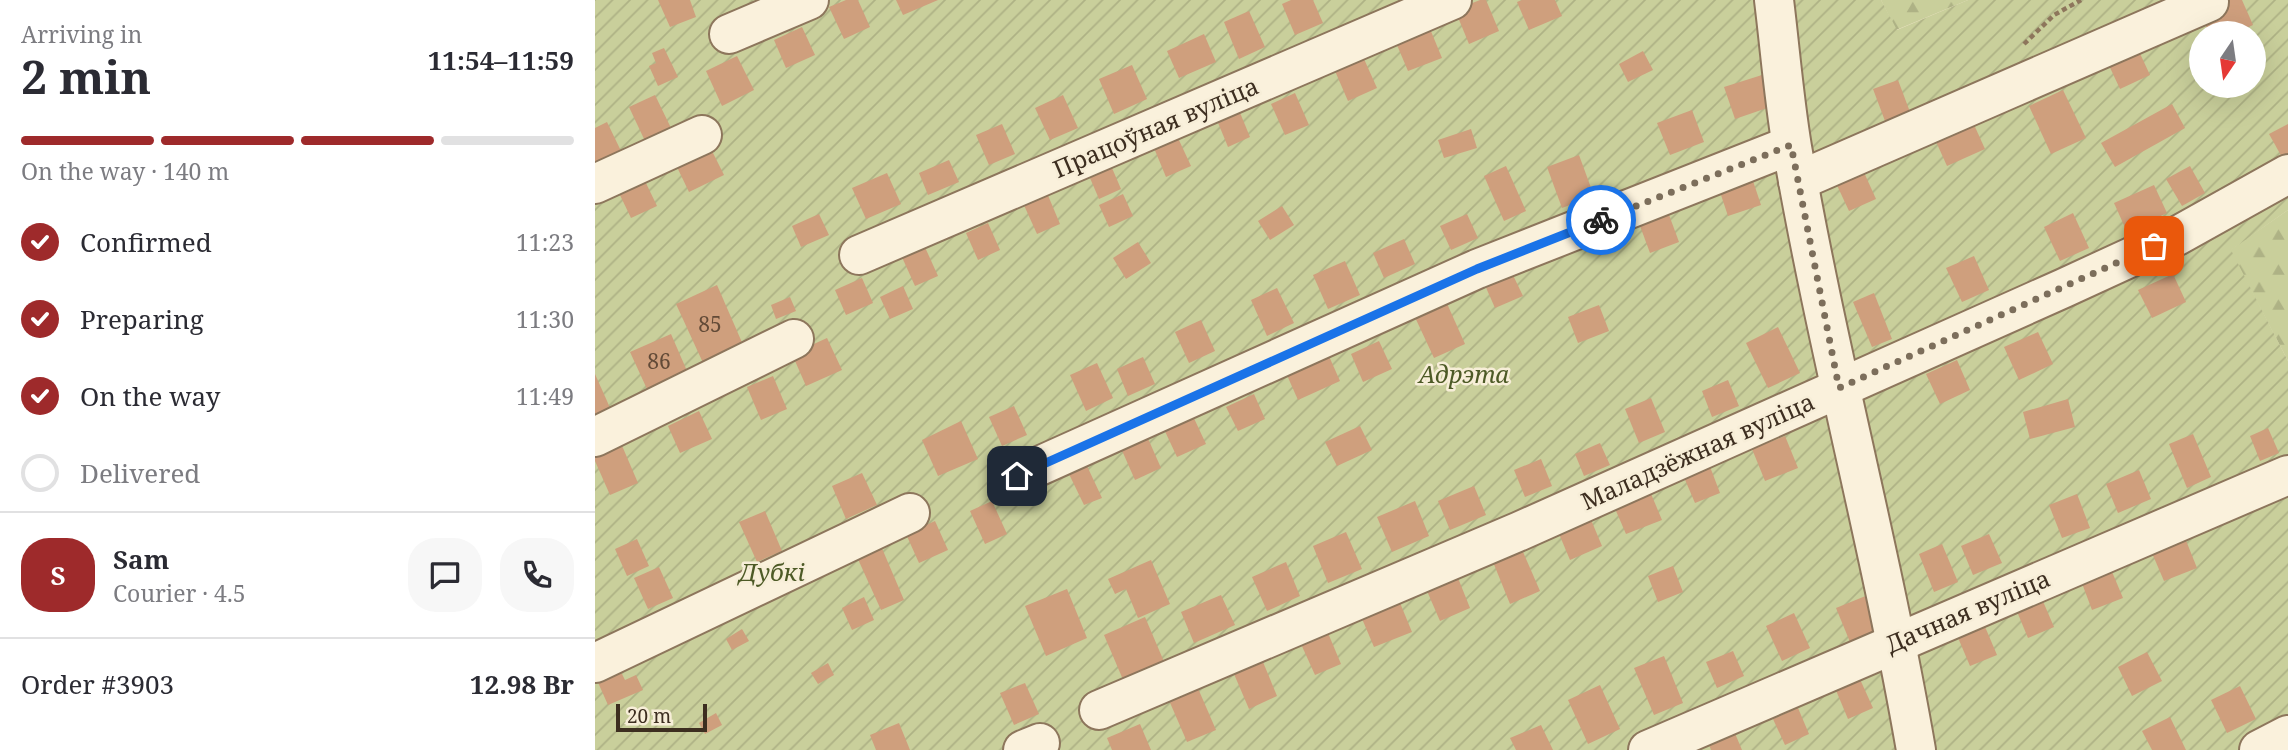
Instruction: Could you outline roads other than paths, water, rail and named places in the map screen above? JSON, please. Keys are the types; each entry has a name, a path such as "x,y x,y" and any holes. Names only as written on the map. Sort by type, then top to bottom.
{"street":[{"path":"729,34 809,0"},
{"name":"Працоўная вуліца","path":"859,255 1453,0"},
{"path":"1774,0 1795,163 1839,388 1897,641 1916,750"},
{"path":"1017,476 1477,269 1795,163 2209,2"},
{"path":"595,184 702,135"},
{"name":"Маладзёжная вуліца","path":"1099,710 1520,531 2177,236 2288,174"},
{"path":"595,437 794,339"},
{"name":"Дачная вуліца","path":"1648,750 2288,475"},
{"path":"595,663 910,513"},
{"path":"2259,750 2288,735"}],"park label":[{"name":"Адрэта","path":"1464,375"},
{"name":"Дубкі","path":"772,573"}]}
